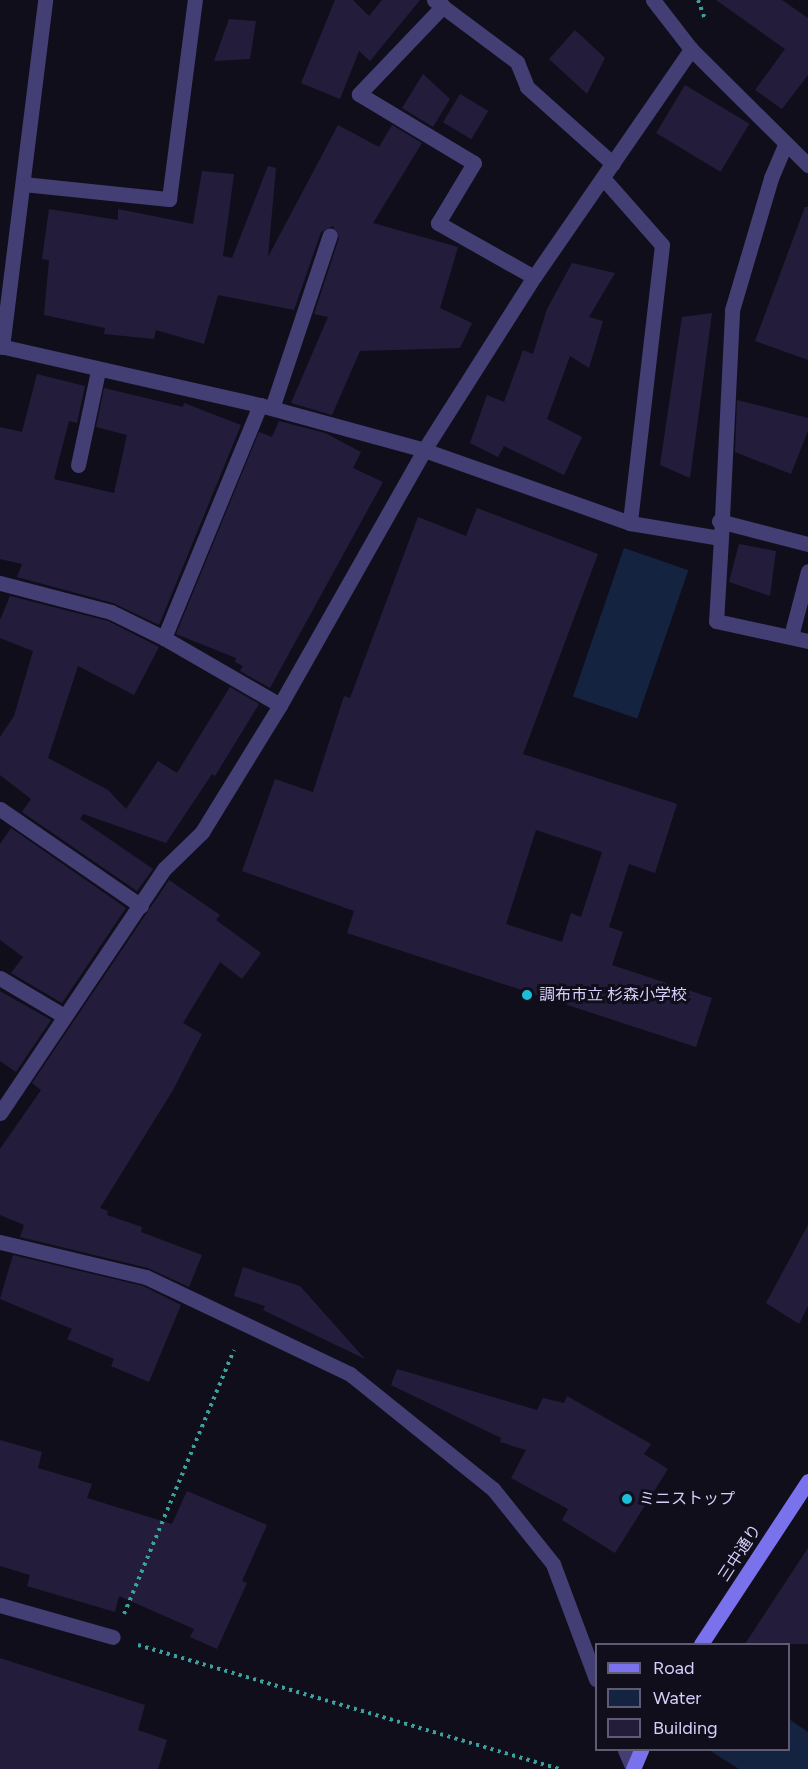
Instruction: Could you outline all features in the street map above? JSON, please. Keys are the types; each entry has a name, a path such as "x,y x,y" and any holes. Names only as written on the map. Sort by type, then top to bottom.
{"street":[{"path":"45,0 1,347 98,371 266,406 424,450 630,523 721,538"},
{"path":"23,184 169,199 195,0"},
{"path":"653,0 691,49 808,165"},
{"path":"534,277 438,222 474,164 359,94 438,3 517,62 527,87 613,164"},
{"path":"0,1113 164,869 202,832 280,705 424,450 534,277 691,49"},
{"path":"786,145 771,178 732,310 716,621 808,641"},
{"path":"603,178 662,245 630,523"},
{"path":"164,638 266,406 330,235"},
{"path":"78,465 98,371"},
{"path":"720,521 808,544"},
{"path":"791,636 808,571"},
{"path":"0,583 111,612 164,638 280,705"},
{"path":"0,809 141,906"},
{"path":"0,978 64,1016"},
{"path":"0,1242 146,1277 245,1321 350,1374 493,1489 553,1564 595,1674"},
{"name":"三中通り","path":"702,1643 808,1481"},
{"path":"0,1605 113,1637"},
{"path":"626,1751 633,1769"},
{"path":"633,1769 640,1751"}],"path":[{"path":"245,1321 113,1637 560,1769"}],"water":[{"path":"624,548 688,570 637,719 573,696"},
{"path":"790,1720 808,1732 808,1769 739,1769 711,1751 790,1751"}],"building":[{"path":"335,0 353,0 369,16 382,0 420,0 370,61 359,51 340,99 301,83"},
{"path":"716,0 782,0 808,18 808,75 782,109 755,90 785,49"},
{"path":"229,19 256,21 250,59 214,61"},
{"path":"575,30 605,58 587,94 549,59"},
{"path":"423,74 450,99 433,127 402,108"},
{"path":"685,85 749,124 720,172 656,133"},
{"path":"460,94 488,111 471,139 443,122"},
{"path":"338,125 379,147 392,125 422,143 373,223 458,247 440,308 472,323 460,348 360,351 332,415 291,403 328,317 314,314 339,238 333,226 321,232 294,310 218,295 204,344 156,330 154,339 104,334 105,328 44,315 49,260 42,259 49,209 118,220 118,209 193,224 202,171 234,174 223,256 232,258 268,166 276,168 268,257"},
{"path":"805,207 808,207 808,360 755,341"},
{"path":"572,263 615,273 589,317 603,321 589,368 570,356 547,419 582,437 564,475 504,446 498,457 470,443 487,395 504,402 523,350 533,354 547,309"},
{"path":"712,313 690,478 660,465 682,317"},
{"path":"37,374 85,386 77,423 69,421 54,479 114,493 127,435 96,427 104,388 183,407 184,403 241,425 159,625 113,603 17,577 22,564 0,559 0,427 22,432"},
{"path":"737,400 808,418 808,431 791,474 735,452"},
{"path":"279,421 325,433 361,452 353,468 383,482 270,688 240,671 243,666 235,662 236,658 176,634 259,432 272,437"},
{"path":"477,508 598,554 523,754 677,804 655,873 629,864 609,927 623,932 612,965 712,998 696,1047 347,933 354,911 242,871 275,779 313,792 344,696 350,698 418,517 466,536","holes":["536,830 602,852 581,917 571,913 562,942 506,924"]},
{"path":"739,544 776,551 770,596 729,582"},
{"path":"10,596 108,621 159,647 134,695 78,666 48,758 108,790 126,809 158,761 177,773 230,687 259,704 215,776 212,774 166,843 83,814 80,819 153,869 137,891 22,812 31,799 0,775 0,737 14,716 33,651 0,638 0,620"},
{"path":"11,828 126,908 62,1003 11,973 23,957 0,940 0,844"},
{"path":"169,880 220,915 216,920 261,953 242,979 220,962 183,1023 202,1034 173,1090 100,1208 108,1211 107,1215 142,1227 141,1232 202,1255 189,1287 148,1268 20,1237 24,1225 0,1215 0,1149 41,1090 32,1083"},
{"path":"0,991 51,1020 16,1072 0,1061"},
{"path":"808,1225 808,1306 799,1324 766,1303"},
{"path":"13,1255 143,1286 181,1305 149,1382 111,1366 114,1359 67,1339 72,1329 0,1299"},
{"path":"243,1267 300,1286 365,1359 263,1310 265,1306 234,1296"},
{"path":"397,1369 537,1410 543,1398 564,1403 567,1396 651,1444 644,1454 668,1469 615,1553 562,1520 568,1509 511,1478 526,1450 500,1442 501,1438 391,1385"},
{"path":"0,1440 42,1452 38,1468 92,1484 87,1498 172,1524 187,1491 267,1525 242,1581 247,1583 217,1649 190,1637 194,1629 119,1596 115,1612 27,1586 30,1575 0,1566"},
{"path":"808,1548 808,1644 746,1643"},
{"path":"0,1658 145,1705 138,1730 167,1740 158,1769 0,1769"}],"place":[{"name":"調布市立 杉森小学校","path":"527,995"},
{"name":"ミニストップ","path":"627,1499"}]}
